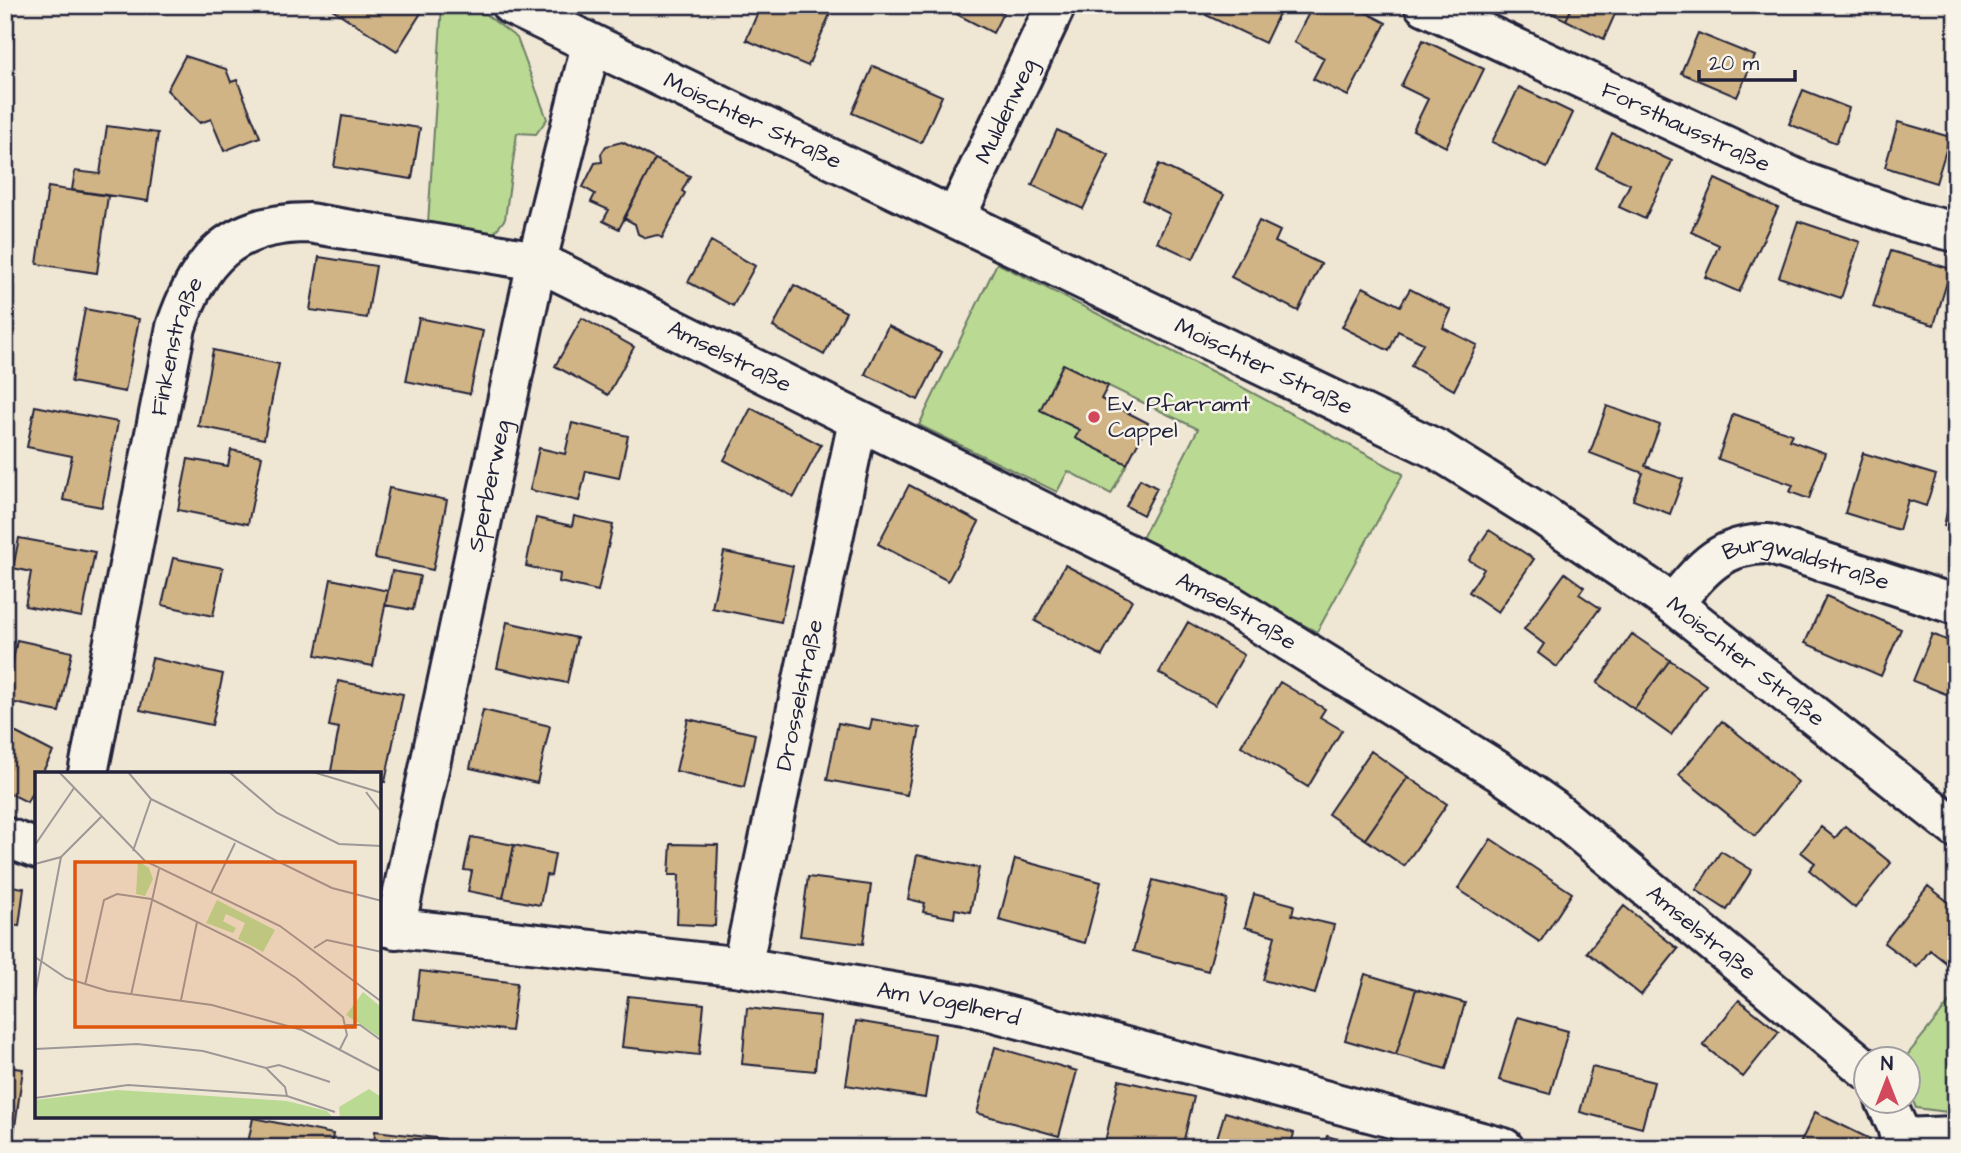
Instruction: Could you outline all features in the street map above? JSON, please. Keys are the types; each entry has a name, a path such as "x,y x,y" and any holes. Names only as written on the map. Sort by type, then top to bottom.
{"street":[{"name":"Moischter Straße","path":"510,5 1438,450 1544,516 1674,604 1956,828"},
{"name":"Muldenweg","path":"956,217 1056,5"},
{"name":"Forsthausstraße","path":"1424,5 1802,182 1915,222 1956,232"},
{"name":"Sperberweg","path":"387,927 537,261 591,45"},
{"name":"Finkenstraße","path":"88,772 176,327 192,284 213,255 239,236 254,230 309,223 537,261"},
{"name":"Amselstraße","path":"537,261 1227,603 1498,771 1551,808 1853,1058"},
{"name":"Drosselstraße","path":"742,967 858,422"},
{"name":"Burgwaldstraße","path":"1674,604 1705,568 1726,551 1740,545 1768,544 1956,605"},
{"path":"5,837 35,848"},
{"name":"Am Vogelherd","path":"387,927 742,967 964,1004 1504,1148"},
{"path":"1890,1114 1901,1143 1956,1136"}],"green space":[{"path":"442,5 473,5 517,38 547,119 536,134 517,133 505,219 493,234 428,224"},
{"path":"997,263 1223,377 1403,474 1317,632 1141,540 1198,429 1063,364 1041,410 1080,430 1076,438 1127,464 1111,494 1068,471 1057,492 919,425"},
{"path":"1956,994 1956,1113 1923,1109 1923,1044 1916,1044"}],"building":[{"path":"334,5 426,5 397,51 332,9"},
{"path":"761,5 810,5 830,14 808,66 746,40"},
{"path":"939,5 1007,5 993,33"},
{"path":"1211,5 1283,5 1265,43 1206,15"},
{"path":"1313,5 1352,5 1386,23 1348,96 1313,79 1324,58 1294,42"},
{"path":"1535,5 1573,5 1566,20"},
{"path":"1573,5 1619,5 1604,39 1566,20"},
{"path":"1698,33 1755,56 1737,97 1681,73"},
{"path":"1423,40 1484,69 1446,147 1413,130 1428,99 1401,86"},
{"path":"185,56 226,69 231,82 237,80 260,137 224,151 211,119 200,123 167,90"},
{"path":"873,66 942,96 921,143 852,113"},
{"path":"1519,87 1573,113 1547,168 1492,142"},
{"path":"1803,90 1849,108 1836,143 1789,124"},
{"path":"342,116 420,128 412,179 334,167"},
{"path":"1898,122 1950,137 1936,183 1885,167"},
{"path":"107,126 158,133 148,201 72,190 75,171 100,174"},
{"path":"1057,130 1109,155 1083,209 1032,185"},
{"path":"1612,133 1672,161 1645,219 1619,207 1630,184 1596,168"},
{"path":"622,142 655,159 619,229 603,221 609,210 591,202 595,194 583,187 595,163 602,162 601,154 606,146"},
{"path":"655,159 690,176 682,191 685,193 662,238 657,235 646,238 638,234 635,224 624,218"},
{"path":"1159,164 1224,195 1193,259 1157,242 1170,214 1142,200"},
{"path":"1715,179 1778,208 1739,292 1705,277 1719,245 1691,232"},
{"path":"48,187 108,196 97,273 37,264"},
{"path":"1259,221 1280,231 1275,242 1321,264 1298,311 1231,277"},
{"path":"1798,221 1860,242 1841,298 1779,277"},
{"path":"711,241 755,266 733,306 688,282"},
{"path":"1891,251 1951,269 1934,325 1873,307"},
{"path":"319,257 376,266 367,318 310,310"},
{"path":"794,285 846,312 824,355 773,327"},
{"path":"1363,287 1400,306 1410,289 1451,310 1443,328 1477,345 1454,390 1411,366 1423,343 1398,331 1389,351 1342,327"},
{"path":"85,309 139,319 125,392 71,382"},
{"path":"419,318 483,331 470,394 406,381"},
{"path":"582,318 634,347 608,395 555,366"},
{"path":"888,326 942,352 918,400 865,374"},
{"path":"213,350 279,364 264,439 198,426"},
{"name":"Ev. Pfarramt Cappel","path":"1063,364 1108,386 1101,399 1148,423 1127,464 1075,438 1080,430 1040,410"},
{"path":"35,406 118,422 102,507 63,500 72,456 27,447"},
{"path":"1607,406 1660,425 1645,466 1683,479 1670,514 1633,500 1643,473 1590,453"},
{"path":"751,408 821,445 794,497 724,460"},
{"path":"1733,414 1792,434 1789,440 1825,453 1809,499 1790,492 1793,485 1718,459"},
{"path":"572,423 628,436 619,478 586,471 579,501 530,490 539,448 565,454"},
{"path":"231,450 262,456 248,524 178,510 188,459 228,466"},
{"path":"1863,453 1936,475 1926,506 1908,500 1899,530 1845,513"},
{"path":"1956,475 1956,528 1944,526"},
{"path":"1140,479 1157,488 1143,515 1126,506"},
{"path":"909,485 979,522 948,581 878,544"},
{"path":"389,488 447,500 433,570 375,558"},
{"path":"574,516 613,525 598,591 559,582 560,574 526,566 536,518 572,526"},
{"path":"1489,530 1534,559 1498,612 1469,592 1484,569 1469,560"},
{"path":"19,538 95,552 82,617 25,606 31,572 13,568"},
{"path":"724,552 793,566 781,622 712,608"},
{"path":"173,558 223,568 213,616 162,605"},
{"path":"1065,565 1132,600 1102,656 1035,621"},
{"path":"392,571 420,576 413,610 385,605"},
{"path":"1565,573 1584,587 1579,594 1600,608 1557,667 1538,653 1544,644 1524,629"},
{"path":"331,579 388,591 373,666 316,655"},
{"path":"1826,596 1901,629 1881,676 1805,643"},
{"path":"507,622 577,638 567,683 497,668"},
{"path":"1188,622 1244,655 1215,705 1159,673"},
{"path":"1632,634 1670,660 1634,709 1597,683"},
{"path":"1932,634 1956,644 1956,698 1913,681"},
{"path":"17,640 72,652 59,712 5,701"},
{"path":"152,658 223,674 212,725 140,710"},
{"path":"1670,660 1706,685 1671,735 1634,709"},
{"path":"338,681 403,694 385,782 382,781 382,772 331,771 339,728 329,726"},
{"path":"1280,682 1325,709 1320,717 1342,730 1308,787 1241,746"},
{"path":"483,710 550,726 537,783 470,768"},
{"path":"688,719 755,734 744,787 676,771"},
{"path":"872,719 920,728 907,795 827,780 838,723 870,729"},
{"path":"1722,721 1798,782 1755,836 1679,775"},
{"path":"5,727 53,752 43,772 35,772 35,787 27,802 5,791"},
{"path":"1371,751 1408,777 1365,839 1328,814"},
{"path":"1408,777 1447,804 1404,866 1365,839"},
{"path":"1845,826 1891,863 1855,908 1809,870 1815,863 1801,852 1821,827 1835,838"},
{"path":"471,837 514,845 503,898 468,891 472,871 464,870"},
{"path":"1491,839 1572,893 1540,942 1458,889"},
{"path":"671,844 718,845 715,926 677,924 679,875 669,875"},
{"path":"514,845 555,854 551,876 546,875 540,905 503,898"},
{"path":"1721,851 1752,870 1727,910 1696,890"},
{"path":"917,855 979,868 970,912 955,909 954,918 923,912 925,903 908,899"},
{"path":"1015,859 1101,882 1085,943 999,920"},
{"path":"808,877 871,885 863,944 800,936"},
{"path":"1153,880 1227,899 1208,971 1133,951"},
{"path":"5,885 24,888 19,926 5,924"},
{"path":"1928,886 1956,908 1954,969 1930,950 1917,967 1884,943"},
{"path":"1254,894 1294,905 1292,915 1334,925 1315,994 1263,980 1275,936 1245,927"},
{"path":"1624,906 1678,949 1641,995 1587,952"},
{"path":"420,971 517,983 511,1031 414,1019"},
{"path":"1365,974 1416,989 1396,1055 1345,1040"},
{"path":"1416,989 1465,1003 1446,1069 1396,1055"},
{"path":"628,996 704,1004 699,1055 622,1047"},
{"path":"1739,1000 1779,1032 1743,1077 1703,1045"},
{"path":"747,1008 820,1016 815,1071 742,1064"},
{"path":"1518,1017 1568,1031 1550,1094 1499,1080"},
{"path":"856,1021 935,1034 925,1098 846,1085"},
{"path":"995,1047 1077,1071 1059,1136 977,1113"},
{"path":"5,1067 23,1069 14,1134 5,1133"},
{"path":"1592,1067 1654,1082 1642,1128 1580,1112"},
{"path":"1119,1080 1194,1097 1182,1148 1130,1148 1105,1142"},
{"path":"1225,1112 1294,1133 1290,1148 1214,1148"},
{"path":"1815,1112 1870,1139 1866,1148 1798,1148"},
{"path":"253,1118 333,1134 331,1148 247,1148"},
{"path":"375,1131 444,1139 443,1148 374,1148"},
{"path":"1327,1136 1366,1148 1323,1148"}],"place":[{"name":"Ev. Pfarramt Cappel","path":"1094,417"}]}
